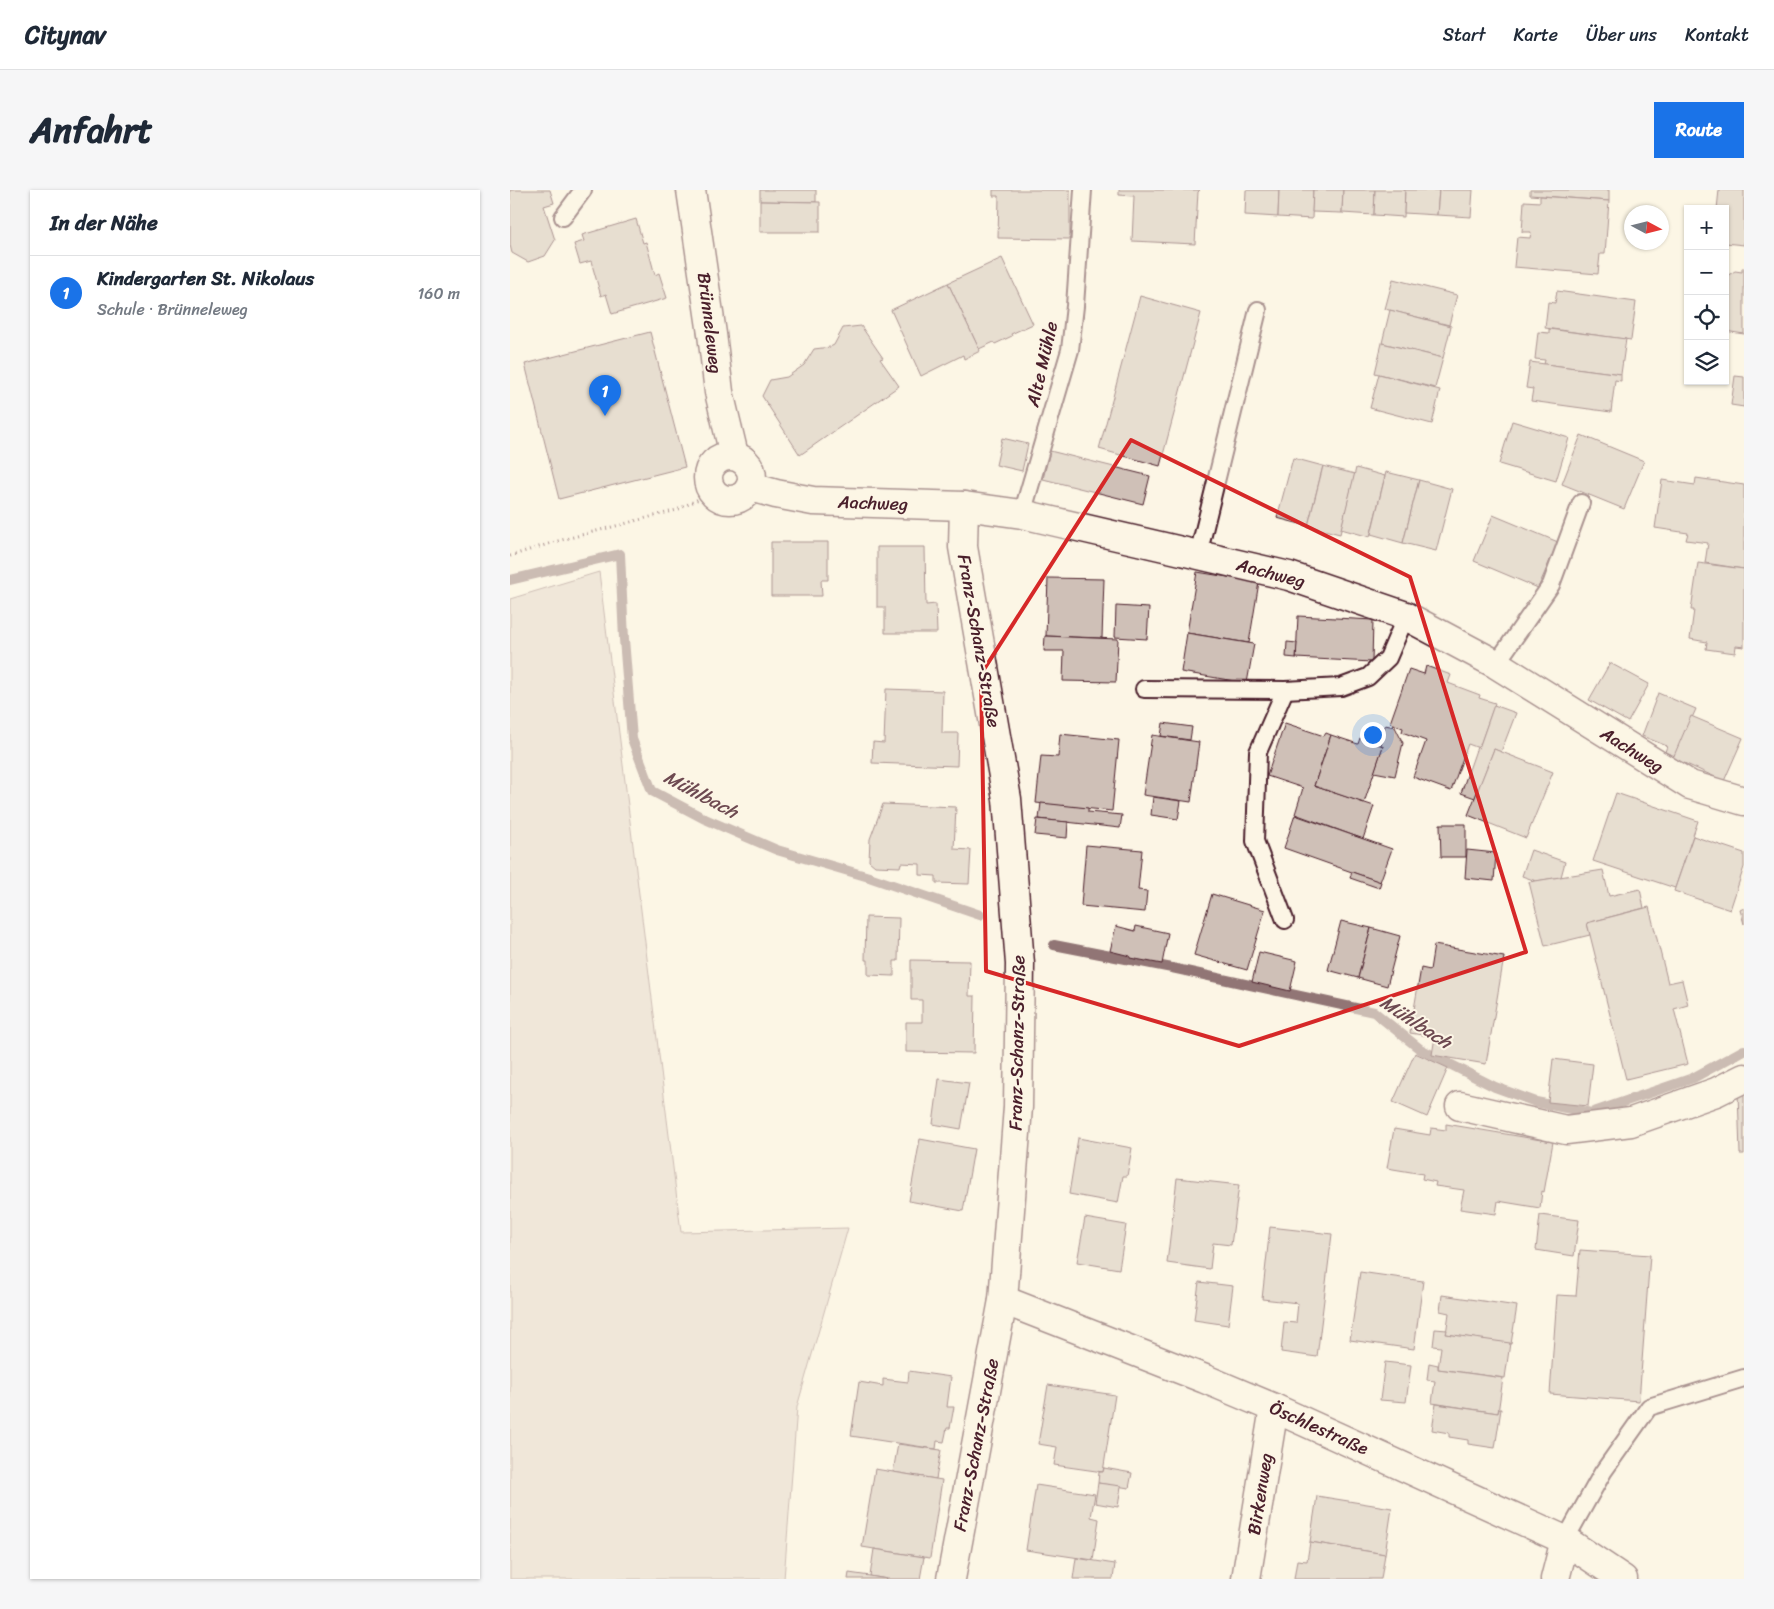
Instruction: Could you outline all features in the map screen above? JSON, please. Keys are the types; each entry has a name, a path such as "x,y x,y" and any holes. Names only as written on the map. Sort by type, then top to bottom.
{"street":[{"name":"Brünneleweg","path":"692,190 719,392 734,455"},
{"path":"734,455 746,462 752,473 751,486 740,498 725,500 712,492 707,480 710,468 720,458 734,455"},
{"name":"Aachweg","path":"751,486 776,494 813,501 964,506 1022,514 1288,576 1406,616 1496,664 1690,786 1744,801"},
{"name":"Franz-Schanz-Straße","path":"951,1579 1003,1300 1018,1108 1020,964 1007,799 963,547 964,506"},
{"path":"1460,1106 1566,1130 1631,1122 1716,1092 1744,1078"},
{"name":"Öschlestraße","path":"1003,1300 1274,1408 1565,1540 1623,1579"},
{"name":"Birkenweg","path":"1246,1579 1274,1408"},
{"path":"1555,1579 1565,1540"}],"lane":[{"path":"563,217 583,190"},
{"name":"Alte Mühle","path":"1022,514 1070,350 1083,190"},
{"path":"1198,554 1258,310"},
{"path":"1496,664 1550,586 1581,503"},
{"path":"1144,689 1285,690 1341,687 1368,677 1388,658 1406,616"},
{"path":"1285,690 1258,752 1255,841 1286,920"},
{"path":"1565,1540 1602,1472 1649,1407 1744,1378"}],"path":[{"path":"510,556 558,541 678,510 712,492"}],"highlighted area":[{"path":"1131,440 1410,577 1526,952 1239,1046 986,971 981,674"}],"shaded area":[{"path":"599,572 681,1232 848,1228 797,1407 784,1579 510,1579 510,599"}],"building":[{"path":"510,190 550,190 554,203 544,206 555,240 545,256 528,262 512,253 510,245"},
{"path":"760,190 816,190 816,202 760,201"},
{"path":"993,190 1070,190 1070,239 998,238 999,196 993,196"},
{"path":"1119,190 1200,190 1198,192 1195,244 1132,241 1134,196 1119,195"},
{"path":"1246,190 1279,190 1278,217 1245,215"},
{"path":"1279,190 1313,190 1312,219 1278,217"},
{"path":"1313,190 1343,190 1342,213 1312,212"},
{"path":"1343,190 1375,190 1374,215 1342,213"},
{"path":"1375,190 1405,190 1404,217 1374,215"},
{"path":"1405,190 1439,190 1437,215 1404,213"},
{"path":"1439,190 1473,190 1471,217 1437,215"},
{"path":"1530,190 1609,190 1609,201 1530,195"},
{"path":"1719,190 1744,190 1744,245 1729,243 1729,205 1717,205"},
{"path":"1540,196 1609,201 1605,254 1600,254 1598,274 1514,267 1517,237 1530,238 1531,232 1522,232 1524,201 1540,202"},
{"path":"760,201 820,202 820,232 760,232"},
{"path":"636,219 643,243 646,242 655,275 659,273 667,298 612,314 606,294 601,296 591,261 580,264 574,244 584,241 582,235"},
{"path":"1002,258 1033,324 995,344 994,342 979,349 948,283"},
{"path":"1742,268 1744,268 1744,334 1729,332 1729,275 1735,271 1742,272"},
{"path":"1393,279 1457,295 1449,325 1385,309"},
{"path":"948,283 980,351 964,359 963,355 921,376 891,310"},
{"path":"1557,291 1636,302 1631,340 1545,328 1548,302 1555,303"},
{"path":"1140,296 1201,313 1160,466 1099,449"},
{"path":"1390,310 1451,326 1443,358 1382,343"},
{"path":"861,326 883,358 880,359 899,386 800,455 762,396 770,380 787,377 804,365 814,349 834,345 843,328"},
{"path":"1549,329 1626,339 1621,374 1544,364 1545,360 1535,359 1538,332 1549,333"},
{"path":"650,332 685,467 559,499 525,364"},
{"path":"1382,343 1443,358 1435,388 1375,373"},
{"path":"1530,362 1621,374 1621,381 1615,380 1611,412 1531,401 1533,389 1526,388"},
{"path":"1379,374 1440,390 1432,424 1370,408"},
{"path":"1735,376 1744,377 1744,407 1731,405"},
{"path":"1512,421 1569,438 1556,481 1499,464"},
{"path":"1581,435 1644,461 1624,509 1562,484"},
{"path":"1002,438 1028,444 1022,471 996,465"},
{"path":"1050,451 1150,476 1143,504 1043,479"},
{"path":"1293,458 1323,466 1308,526 1277,518"},
{"path":"1323,466 1355,474 1340,534 1308,526"},
{"path":"1356,468 1385,476 1370,537 1341,529"},
{"path":"1386,472 1419,480 1403,543 1371,534"},
{"path":"1696,478 1744,485 1744,569 1705,563 1708,543 1686,540 1688,533 1655,528 1662,480 1695,485"},
{"path":"1419,480 1452,489 1436,551 1403,543"},
{"path":"1493,515 1558,542 1538,588 1474,561"},
{"path":"771,542 828,542 828,580 821,580 822,596 771,596"},
{"path":"877,547 925,547 926,605 936,604 937,633 885,633 885,607 877,607"},
{"path":"1698,563 1744,569 1744,647 1736,646 1735,653 1706,649 1707,642 1690,639 1694,610 1691,610"},
{"path":"1197,572 1259,582 1249,643 1187,633"},
{"path":"1048,578 1104,579 1102,638 1046,636"},
{"path":"1116,606 1149,608 1147,639 1115,637"},
{"path":"1298,616 1373,620 1372,662 1296,658"},
{"path":"1187,633 1254,644 1247,683 1181,672"},
{"path":"1045,636 1118,639 1116,682 1063,681 1064,651 1044,651"},
{"path":"1287,642 1297,643 1296,658 1286,657"},
{"path":"1610,663 1649,684 1628,722 1589,700"},
{"path":"1426,666 1451,675 1448,683 1480,695 1479,698 1495,703 1479,748 1468,744 1451,791 1413,777 1426,741 1402,732 1403,728 1390,723 1409,669 1424,674"},
{"path":"886,689 943,691 942,733 958,733 957,766 872,763 873,742 884,743"},
{"path":"1658,693 1696,709 1675,756 1665,752 1667,746 1642,736"},
{"path":"1494,705 1516,713 1501,752 1494,749 1475,798 1461,793"},
{"path":"1691,716 1743,738 1724,781 1673,758"},
{"path":"1163,723 1192,727 1190,740 1161,736"},
{"path":"1285,723 1324,736 1326,733 1331,735 1314,786 1374,806 1363,839 1295,814 1303,788 1267,776"},
{"path":"1385,725 1395,727 1403,743 1395,776 1374,772 1383,746 1381,745"},
{"path":"1060,734 1119,740 1112,811 1036,803 1041,756 1058,757"},
{"path":"1152,735 1199,742 1191,802 1143,795"},
{"path":"1331,735 1358,744 1360,738 1383,746 1364,803 1314,786"},
{"path":"1494,749 1553,772 1526,838 1468,815"},
{"path":"1616,793 1698,821 1675,888 1593,861"},
{"path":"1153,797 1181,801 1178,819 1151,815"},
{"path":"1041,803 1088,808 1088,812 1122,815 1120,828 1039,819"},
{"path":"883,804 956,807 954,849 971,850 969,884 936,883 936,876 920,875 920,864 901,863 900,867 875,866 869,861 870,839"},
{"path":"1295,815 1392,849 1380,882 1284,848"},
{"path":"1037,819 1068,822 1067,838 1035,835"},
{"path":"1440,824 1466,824 1466,857 1441,857"},
{"path":"1693,836 1744,853 1744,867 1730,910 1674,891"},
{"path":"1086,845 1142,850 1138,890 1147,891 1145,912 1081,906"},
{"path":"1467,850 1496,853 1494,881 1465,878"},
{"path":"1531,850 1565,862 1561,877 1536,881 1522,876"},
{"path":"1603,870 1609,896 1640,889 1644,908 1587,923 1590,935 1545,946 1529,882"},
{"path":"1352,872 1381,882 1379,888 1350,878"},
{"path":"1212,894 1265,910 1247,970 1194,955"},
{"path":"1649,907 1668,983 1682,980 1688,1005 1674,1009 1688,1064 1626,1079 1587,923"},
{"path":"1744,908 1744,924 1740,910"},
{"path":"866,917 899,918 898,961 894,961 894,976 868,975 868,960 865,960"},
{"path":"1341,921 1371,928 1358,978 1328,970"},
{"path":"1116,926 1135,931 1136,926 1168,933 1162,964 1130,958 1130,956 1110,951"},
{"path":"1371,928 1400,936 1387,986 1358,978"},
{"path":"1434,945 1504,957 1486,1064 1432,1055 1435,1037 1410,1033 1421,968 1430,970"},
{"path":"1259,952 1297,961 1290,991 1252,982"},
{"path":"911,960 970,961 969,996 975,996 974,1053 906,1052 906,1022 922,1022 922,1000 911,1000"},
{"path":"1415,1053 1448,1068 1427,1117 1393,1102"},
{"path":"1553,1059 1593,1064 1588,1106 1548,1102"},
{"path":"939,1079 969,1083 961,1129 933,1124"},
{"path":"1738,1092 1744,1092 1744,1154 1740,1154"},
{"path":"1446,1124 1553,1142 1540,1208 1498,1201 1496,1214 1460,1209 1464,1190 1435,1186 1436,1182 1422,1179 1423,1174 1387,1168 1394,1129 1430,1135 1431,1128 1446,1130"},
{"path":"1078,1138 1132,1148 1127,1176 1123,1176 1118,1203 1069,1194"},
{"path":"920,1139 974,1149 963,1211 909,1201"},
{"path":"1177,1178 1239,1185 1231,1245 1213,1243 1210,1269 1167,1263"},
{"path":"1540,1215 1579,1220 1574,1256 1536,1250"},
{"path":"1085,1218 1126,1225 1119,1269 1077,1262"},
{"path":"1270,1227 1332,1234 1317,1357 1281,1352 1284,1322 1296,1323 1298,1303 1262,1299"},
{"path":"1580,1250 1650,1255 1639,1401 1550,1394 1557,1295 1576,1296"},
{"path":"1360,1272 1423,1281 1414,1349 1350,1340"},
{"path":"1199,1282 1233,1286 1228,1325 1194,1320"},
{"path":"1442,1295 1517,1306 1511,1344 1446,1334 1449,1313 1440,1311"},
{"path":"1435,1329 1447,1330 1446,1334 1510,1343 1505,1378 1438,1369 1441,1347 1433,1346"},
{"path":"1385,1362 1411,1365 1406,1402 1380,1400"},
{"path":"1429,1363 1438,1365 1438,1369 1503,1378 1498,1413 1432,1403 1435,1381 1427,1380"},
{"path":"909,1371 951,1377 947,1407 954,1407 950,1428 947,1428 944,1442 937,1441 936,1449 851,1436 859,1382 883,1386 883,1379 908,1382"},
{"path":"1048,1385 1115,1395 1103,1472 1054,1465 1057,1447 1038,1444"},
{"path":"1436,1404 1498,1413 1499,1409 1501,1409 1495,1448 1468,1444 1468,1440 1449,1437 1449,1433 1432,1430"},
{"path":"898,1444 941,1450 936,1479 893,1472"},
{"path":"1104,1468 1132,1473 1129,1488 1098,1483 1099,1472 1103,1472"},
{"path":"875,1469 942,1480 930,1558 862,1547"},
{"path":"1098,1483 1121,1486 1118,1507 1095,1503"},
{"path":"1036,1485 1095,1494 1091,1517 1099,1519 1093,1560 1026,1550"},
{"path":"1317,1496 1392,1508 1385,1554 1310,1542"},
{"path":"1310,1542 1385,1554 1381,1579 1294,1579 1297,1560 1307,1561"},
{"path":"874,1549 924,1557 920,1579 887,1579 870,1576"},
{"path":"1076,1558 1115,1564 1113,1579 1073,1579"},
{"path":"849,1573 870,1576 887,1579 848,1579"}],"waterway":[{"name":"Mühlbach","path":"510,580 620,554 624,639 632,739 652,791 705,819 777,850 869,877 980,915"},
{"name":"Mühlbach","path":"1054,945 1172,968 1374,1012 1420,1049 1495,1087 1536,1102 1591,1113 1693,1078 1744,1050"}],"place":[{"name":"Kindergarten St. Nikolaus","path":"605,416"}]}
